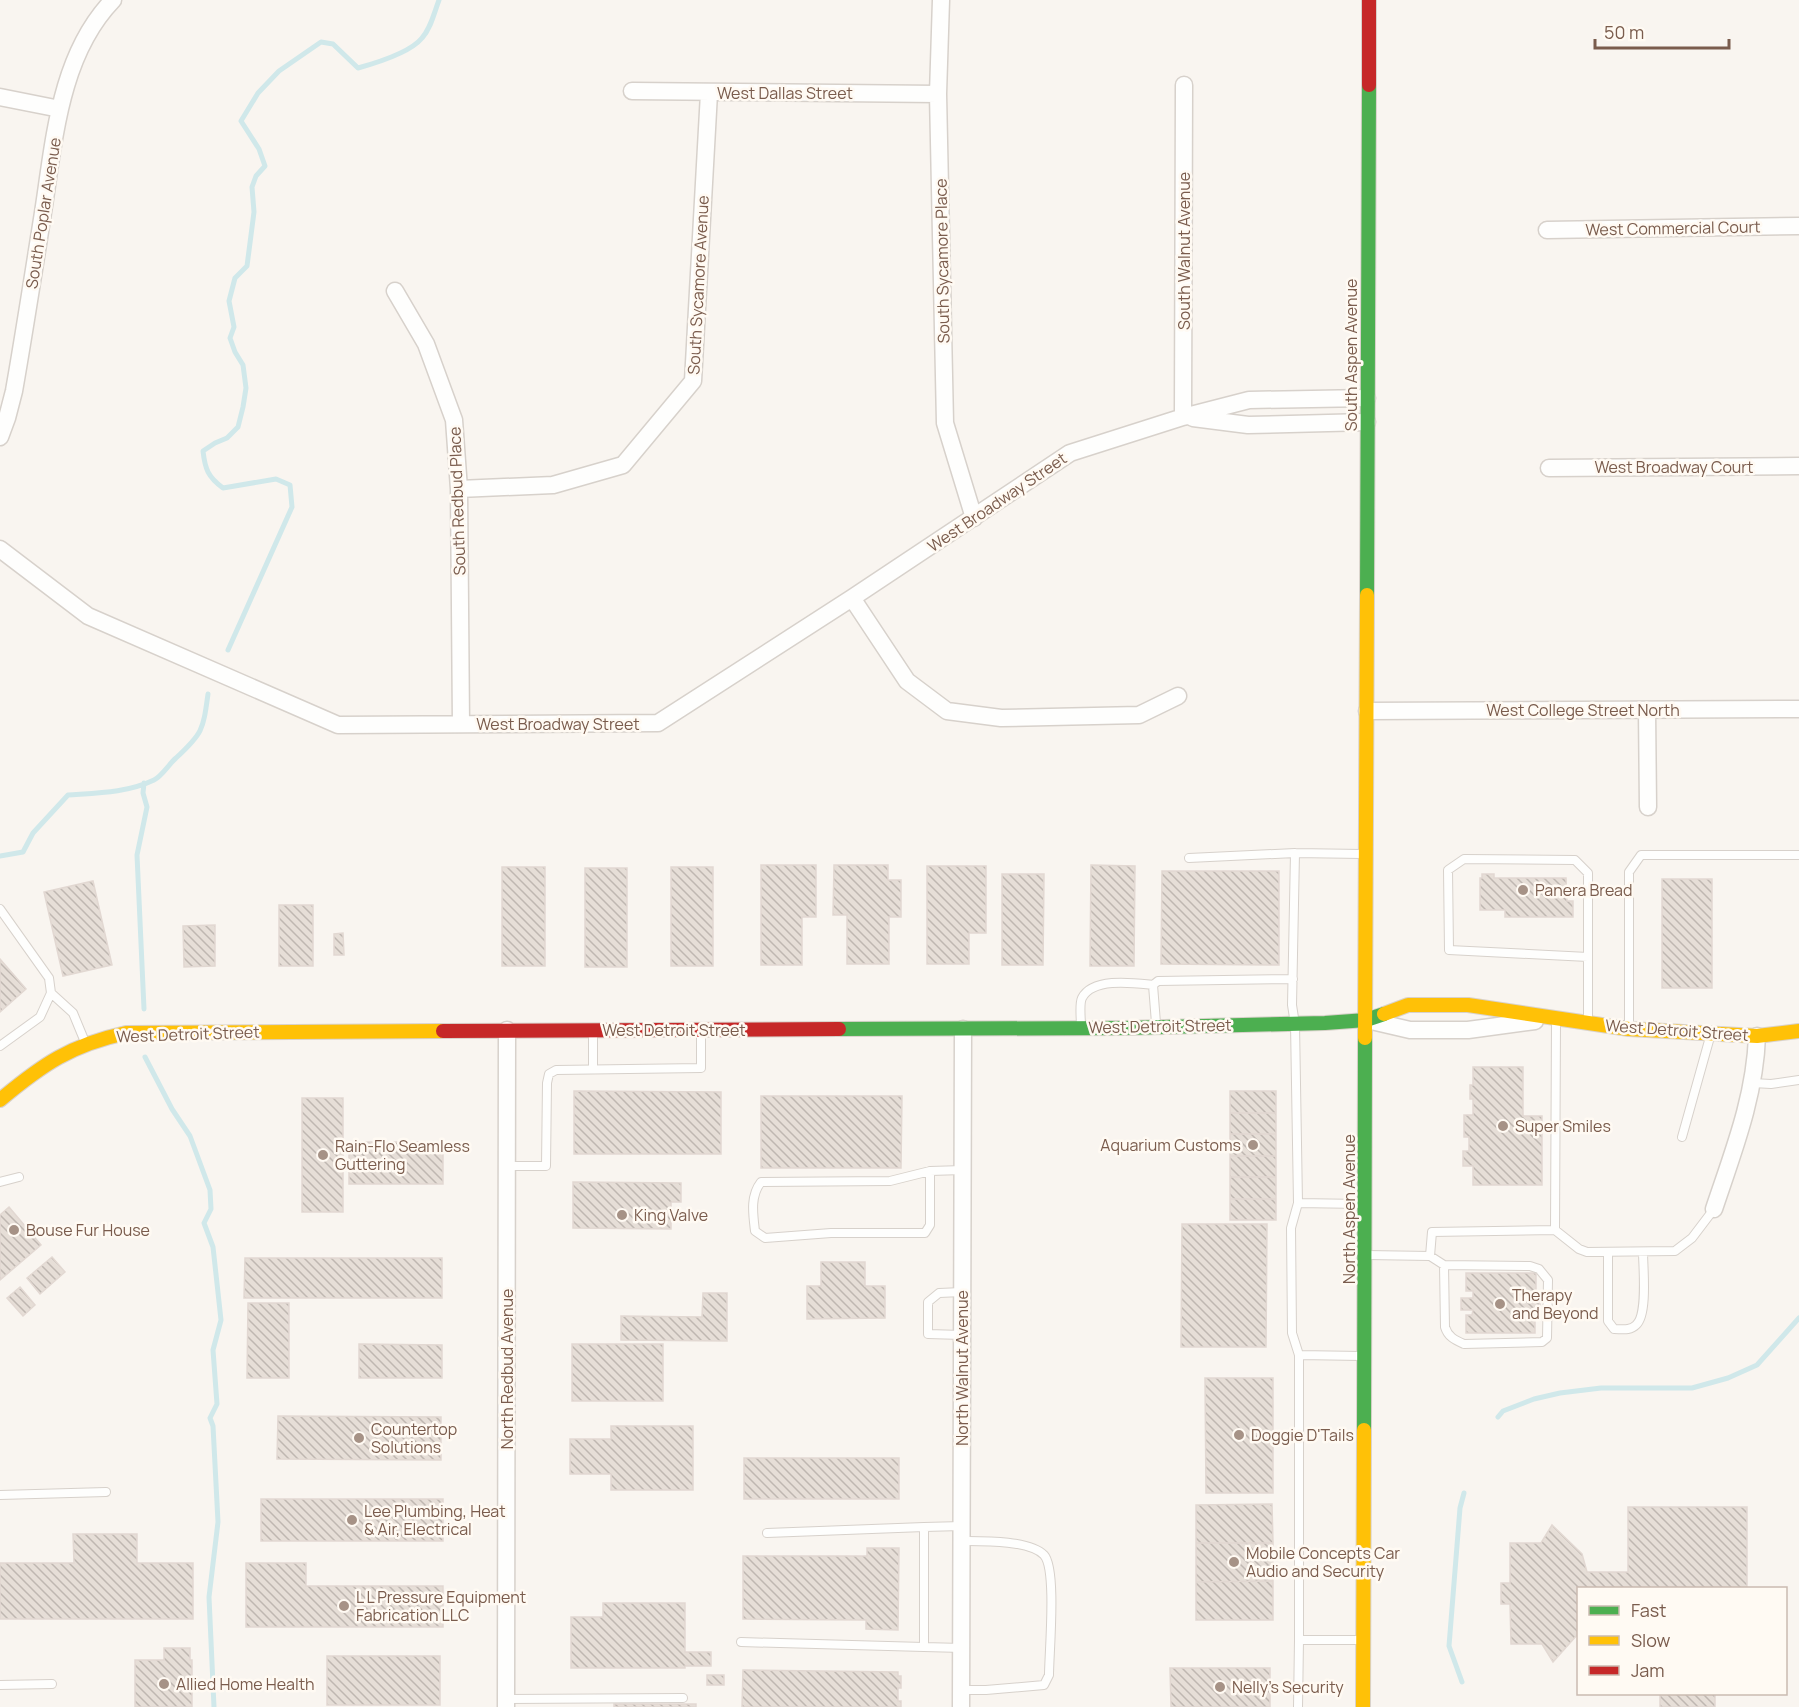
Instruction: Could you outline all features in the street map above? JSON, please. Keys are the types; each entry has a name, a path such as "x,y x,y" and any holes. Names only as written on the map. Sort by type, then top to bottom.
{"street":[{"name":"South Poplar Avenue","path":"0,437 8,418 14,391 60,109 77,58 91,30 113,0"},
{"name":"South Sycamore Place","path":"941,0 938,93 945,423 974,518"},
{"name":"South Aspen Avenue","path":"1366,711 1369,0"},
{"name":"South Walnut Avenue","path":"1183,417 1184,85"},
{"name":"West Dallas Street","path":"632,91 938,93"},
{"name":"South Sycamore Avenue","path":"459,489 553,484 623,465 693,381 709,93"},
{"path":"0,97 60,109"},
{"name":"West Commercial Court","path":"1547,230 1799,226"},
{"name":"South Redbud Place","path":"395,291 426,344 454,420 459,489 461,724"},
{"name":"West Broadway Street","path":"0,549 88,616 338,725 658,723 1070,453 1183,417 1249,400 1367,398"},
{"name":"West Broadway Street","path":"1183,417 1248,425 1367,422"},
{"name":"West Broadway Court","path":"1549,468 1799,466"},
{"path":"852,598 907,681 947,711 1001,718 1139,715 1178,696"},
{"path":"1647,710 1648,807"},
{"name":"West College Street North","path":"1366,711 1799,710"},
{"name":"North Aspen Avenue","path":"1363,1707 1366,711"},
{"name":"West Detroit Street","path":"1366,1020 1408,1005 1468,1005 1629,1029 1757,1036 1799,1031"},
{"name":"West Detroit Street","path":"0,1100 40,1067 62,1053 85,1043 126,1033 1081,1028 1295,1024 1366,1020 1410,1030 1468,1030 1556,1018"},
{"name":"North Walnut Avenue","path":"961,1707 963,1029"},
{"name":"North Redbud Avenue","path":"506,1703 507,1030"},
{"path":"1714,1209 1753,1083 1757,1036"}],"lane":[{"path":"1295,854 1292,1005 1295,1024 1298,1203 1291,1228 1292,1332 1299,1355 1298,1707"},
{"path":"1189,858 1366,854"},
{"path":"1629,1029 1629,872 1641,855 1799,855"},
{"path":"1588,957 1449,950 1448,870 1464,859 1575,860 1588,873 1588,957 1588,1023"},
{"path":"0,909 50,978 51,993 40,1017 0,1046"},
{"path":"1081,1028 1081,999 1090,988 1114,983 1153,985 1158,981 1293,979"},
{"path":"1153,985 1156,1027"},
{"path":"51,993 73,1013 85,1043"},
{"path":"1555,1230 1556,1018"},
{"path":"507,1166 546,1166 549,1074 556,1070 701,1068 701,1029"},
{"path":"593,1030 593,1069"},
{"path":"1682,1137 1711,1034"},
{"path":"1753,1083 1771,1084 1799,1080"},
{"path":"930,1171 930,1225 925,1233 831,1233 765,1238 755,1231 753,1203 756,1189 761,1182 890,1181 930,1171 963,1170"},
{"path":"0,1182 19,1177"},
{"path":"1298,1203 1366,1204"},
{"path":"1430,1256 1432,1232 1555,1230 1587,1252 1675,1251 1692,1238 1714,1209"},
{"path":"1608,1252 1608,1321 1614,1329 1625,1330 1638,1324 1642,1314 1643,1252"},
{"path":"1365,1255 1430,1256 1444,1265 1530,1266 1539,1269 1548,1280 1547,1338 1542,1342 1464,1344 1454,1340 1444,1328 1444,1265"},
{"path":"962,1292 939,1293 928,1302 928,1334 962,1335"},
{"path":"1299,1355 1365,1356"},
{"path":"0,1495 106,1492"},
{"path":"924,1527 924,1647"},
{"path":"767,1533 924,1527 989,1541 1027,1546 1044,1555 1050,1564 1051,1608 1048,1675 1044,1684 986,1690 961,1690"},
{"path":"1299,1640 1364,1640"},
{"path":"741,1642 962,1648"},
{"path":"0,1684 52,1684"},
{"path":"506,1703 684,1698"}],"building":[{"path":"761,865 816,865 816,917 802,917 802,965 761,965"},
{"path":"834,865 888,865 888,880 901,880 901,917 889,917 889,964 847,964 847,915 833,915"},
{"path":"1091,865 1135,866 1134,966 1090,966"},
{"path":"927,866 986,866 986,933 969,933 969,964 927,964"},
{"path":"502,867 545,867 545,966 502,966"},
{"path":"671,867 713,867 713,966 671,966"},
{"path":"585,868 627,868 627,967 585,967"},
{"path":"1162,871 1279,871 1279,965 1161,964"},
{"path":"1002,874 1044,874 1043,965 1002,965"},
{"name":"Panera Bread","path":"1482,874 1494,874 1494,878 1566,878 1567,901 1573,901 1573,917 1505,917 1505,910 1480,910"},
{"path":"1662,879 1712,879 1712,988 1662,988"},
{"path":"93,881 112,965 63,976 44,892"},
{"path":"279,905 313,905 313,966 279,966"},
{"path":"215,925 215,966 184,967 183,926"},
{"path":"343,933 344,955 334,955 334,934"},
{"path":"0,959 26,989 0,1012"},
{"name":"Super Smiles","path":"1473,1067 1523,1067 1523,1116 1542,1116 1542,1185 1473,1185 1473,1166 1463,1166 1463,1151 1469,1151 1469,1137 1464,1137 1464,1115 1473,1115 1470,1085 1473,1085"},
{"path":"574,1091 721,1092 721,1154 574,1154"},
{"path":"1230,1091 1276,1091 1276,1113 1230,1113"},
{"path":"761,1096 902,1096 901,1168 761,1168"},
{"name":"Rain-Flo Seamless Guttering","path":"302,1098 343,1098 343,1212 302,1212"},
{"path":"1230,1113 1276,1113 1276,1134 1230,1134"},
{"name":"Aquarium Customs","path":"1230,1134 1276,1134 1276,1156 1230,1156"},
{"path":"349,1142 443,1142 443,1184 349,1184"},
{"path":"1230,1156 1276,1156 1276,1177 1230,1177"},
{"path":"1230,1177 1276,1177 1276,1199 1230,1199"},
{"name":"King Valve","path":"573,1182 681,1183 681,1202 671,1202 671,1229 573,1228"},
{"path":"1230,1199 1276,1199 1276,1220 1230,1220"},
{"name":"Bouse Fur House","path":"9,1207 41,1245 0,1280 0,1215"},
{"path":"1182,1224 1267,1224 1266,1347 1181,1347"},
{"path":"52,1257 65,1272 40,1294 27,1278"},
{"path":"245,1258 442,1258 442,1298 244,1298"},
{"path":"821,1262 865,1262 865,1286 885,1286 885,1318 807,1319 807,1286 821,1286"},
{"name":"Therapy and Beyond","path":"1466,1273 1536,1273 1536,1294 1531,1294 1531,1298 1540,1298 1540,1310 1531,1310 1531,1315 1535,1315 1535,1333 1466,1333 1466,1315 1472,1315 1473,1310 1461,1310 1461,1298 1473,1298 1473,1291 1466,1291"},
{"path":"20,1287 35,1305 23,1316 7,1298"},
{"path":"703,1293 727,1293 727,1341 621,1340 621,1316 702,1317"},
{"path":"248,1303 289,1303 289,1378 247,1378"},
{"path":"359,1344 442,1345 442,1378 359,1378"},
{"path":"572,1344 663,1344 663,1401 572,1401"},
{"name":"Doggie D'Tails","path":"1205,1378 1273,1378 1273,1493 1206,1493"},
{"name":"Countertop Solutions","path":"278,1416 441,1417 441,1460 277,1459"},
{"path":"611,1426 693,1426 693,1490 611,1490 611,1474 570,1474 570,1439 611,1439"},
{"path":"744,1458 899,1458 899,1499 744,1499"},
{"name":"Lee Plumbing, Heat & Air, Electrical","path":"261,1499 443,1499 443,1541 261,1541"},
{"path":"1272,1504 1273,1543 1196,1543 1196,1505"},
{"path":"1628,1507 1747,1507 1747,1587 1577,1587 1577,1635 1553,1662 1542,1644 1511,1644 1510,1604 1501,1604 1501,1583 1510,1583 1510,1543 1541,1543 1552,1525 1582,1554 1587,1572 1628,1572"},
{"path":"73,1534 137,1534 137,1563 193,1563 193,1619 0,1619 0,1563 74,1563"},
{"name":"Mobile Concepts Car Audio and Security","path":"1196,1543 1273,1543 1273,1581 1196,1582"},
{"path":"867,1548 899,1548 898,1630 866,1629 866,1620 743,1619 743,1556 867,1556"},
{"name":"L L Pressure Equipment Fabrication LLC","path":"246,1563 306,1563 306,1586 443,1586 443,1627 246,1627"},
{"name":"L L Pressure Equipment Fabrication LLC","path":"246,1563 306,1563 306,1586 443,1586 443,1627 246,1627"},
{"path":"1273,1581 1273,1620 1196,1620 1196,1582"},
{"path":"603,1603 685,1603 685,1652 711,1652 711,1666 571,1668 571,1617 603,1617"},
{"name":"Allied Home Health","path":"164,1648 190,1648 192,1707 135,1707 135,1660 164,1660"},
{"name":"L L Pressure Equipment Fabrication LLC","path":"327,1656 440,1656 440,1705 327,1705"},
{"name":"L L Pressure Equipment Fabrication LLC","path":"327,1656 440,1656 440,1705 327,1705"},
{"name":"Nelly's Security","path":"1170,1668 1270,1668 1270,1707 1171,1707"},
{"path":"743,1670 898,1672 898,1676 901,1676 898,1701 901,1701 901,1707 742,1707"},
{"path":"707,1675 724,1675 724,1685 707,1685"},
{"path":"1660,1695 1715,1695 1715,1707 1660,1707"},
{"path":"614,1704 696,1704 696,1707 614,1707"}],"waterway":[{"path":"228,650 292,507 290,485 276,479 223,488 206,468 203,451 227,438 238,427 246,388 243,365 230,338 234,327 229,301 235,278 247,266 254,212 252,187 256,176 265,166 259,149 241,121 258,93 279,71 321,42 333,44 358,68 392,57 417,43 425,34 439,0"},
{"path":"0,856 23,852 33,833 68,795 122,790 157,778 197,736 205,716 208,694"},
{"path":"144,783 143,793 147,807 137,855 144,1009"},
{"path":"145,1057 172,1109 190,1136 210,1190 211,1209 204,1223 213,1247 221,1320 213,1350 217,1404 210,1418 213,1426 218,1522 209,1597 214,1707"},
{"path":"1498,1417 1503,1411 1534,1399 1560,1393 1601,1388 1692,1388 1728,1378 1757,1365 1799,1318"},
{"path":"1462,1682 1449,1646 1460,1508 1464,1493"}],"traffic: fast":[{"path":"1367,595 1369,85"},
{"path":"839,1029 1125,1028 1325,1023 1366,1020 1384,1014"},
{"path":"1364,1430 1365,1038"}],"traffic: slow":[{"path":"1365,1038 1367,595"},
{"path":"1384,1014 1408,1005 1468,1005 1629,1029 1757,1036 1799,1031"},
{"path":"0,1100 44,1066 73,1050 126,1033 443,1031"},
{"path":"1363,1707 1364,1430"}],"traffic: jam":[{"path":"1369,0 1369,85"},
{"path":"443,1031 839,1029"}],"place":[{"name":"Panera Bread","path":"1523,890"},
{"name":"Super Smiles","path":"1503,1126"},
{"name":"Aquarium Customs","path":"1253,1145"},
{"name":"Rain-Flo Seamless Guttering","path":"323,1155"},
{"name":"King Valve","path":"622,1215"},
{"name":"Bouse Fur House","path":"14,1230"},
{"name":"Therapy and Beyond","path":"1500,1304"},
{"name":"Doggie D'Tails","path":"1239,1435"},
{"name":"Countertop Solutions","path":"359,1438"},
{"name":"Lee Plumbing, Heat & Air, Electrical","path":"352,1520"},
{"name":"Mobile Concepts Car Audio and Security","path":"1234,1562"},
{"name":"L L Pressure Equipment Fabrication LLC","path":"344,1606"},
{"name":"Allied Home Health","path":"164,1684"},
{"name":"Nelly's Security","path":"1220,1687"}]}
